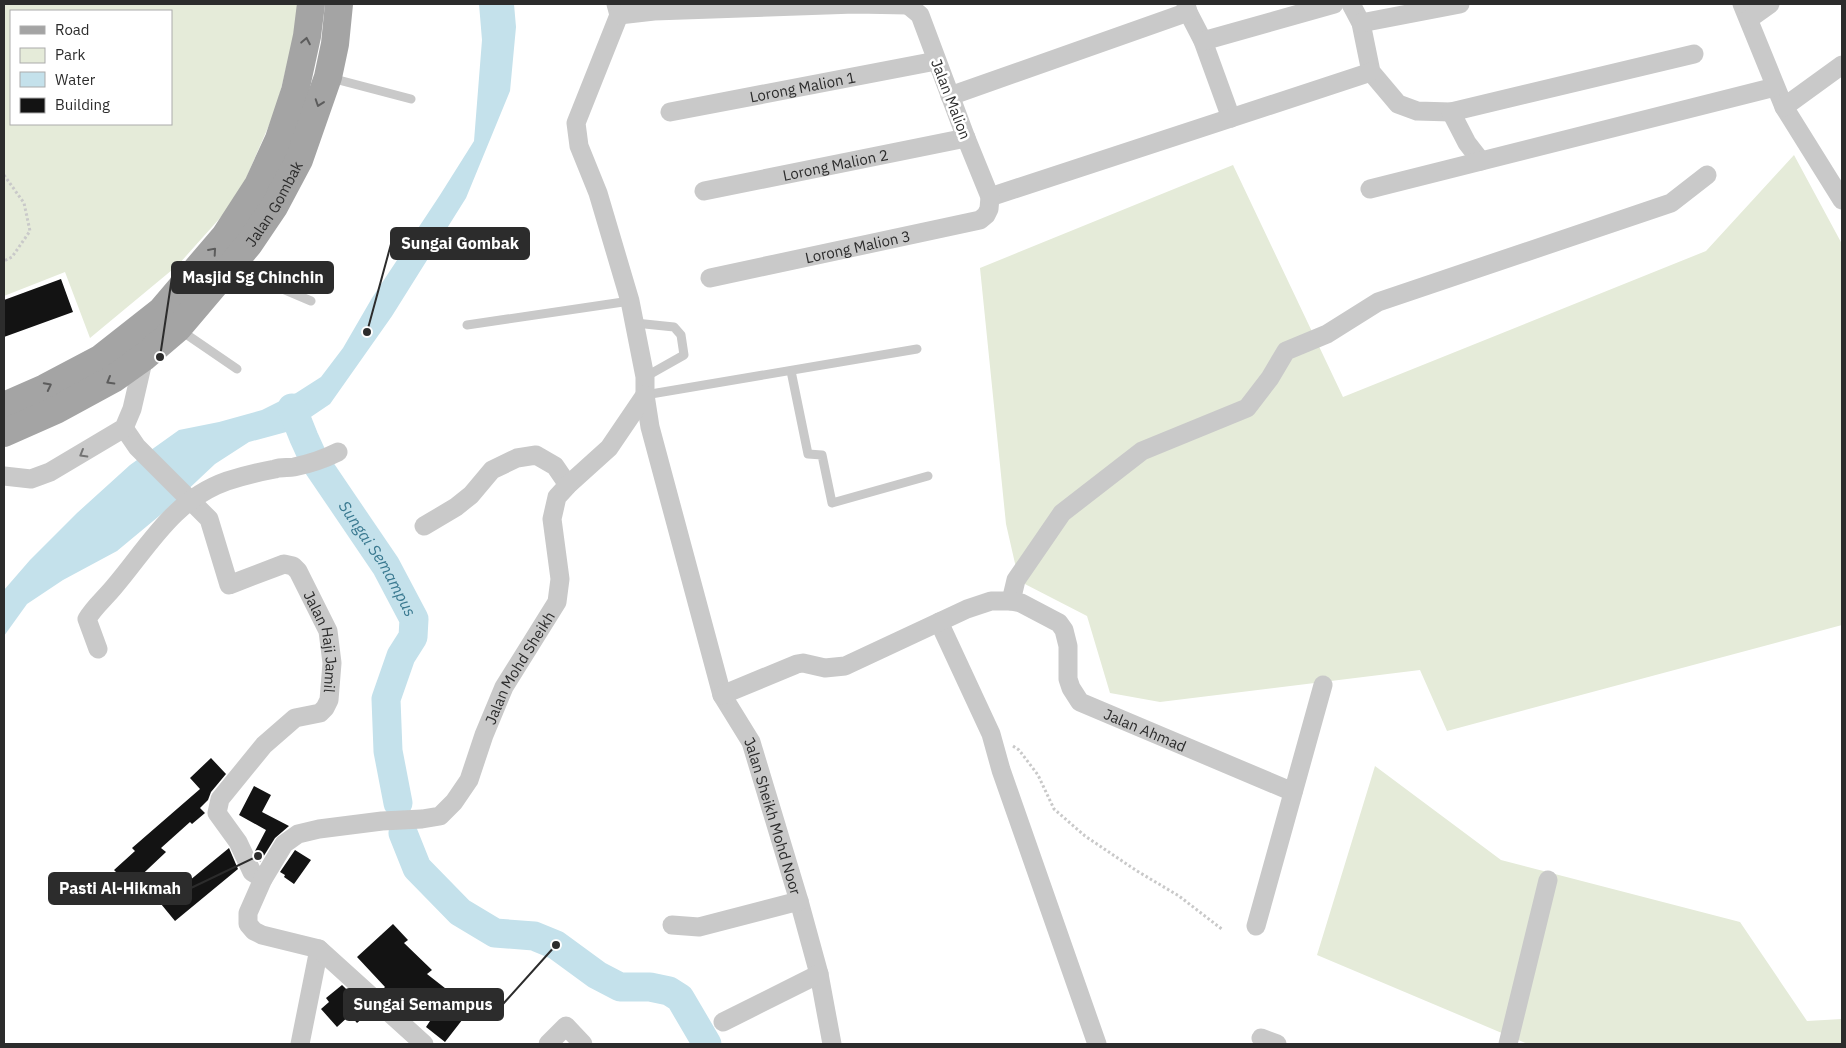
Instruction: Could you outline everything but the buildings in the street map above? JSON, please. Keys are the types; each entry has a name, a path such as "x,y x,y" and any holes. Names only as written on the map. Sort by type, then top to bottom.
{"main road":[{"name":"Jalan Gombak","path":"4,406 46,388 100,358 161,311 226,236 258,185 279,139 295,91 307,36 311,4"},
{"name":"Jalan Gombak","path":"4,433 56,410 113,379 144,357 178,328 249,244 274,207 298,160 328,77 339,4"}],"street":[{"path":"618,10 909,4"},
{"name":"Jalan Malion","path":"909,4 920,15 936,61 990,197"},
{"path":"1203,41 1334,4"},
{"path":"1351,4 1361,23 1371,72 1398,104 1418,111 1451,112 1694,54"},
{"path":"1361,23 1460,4"},
{"path":"1770,4 1746,11 1784,107 1839,190"},
{"path":"950,96 1187,8 1203,41 1231,118"},
{"name":"Jalan Sheikh Mohd Noor","path":"618,10 576,122 579,146 598,193 630,301 650,427 722,695 751,742 819,974 832,1044"},
{"name":"Lorong Malion 1","path":"670,112 936,61"},
{"path":"1784,107 1842,65"},
{"path":"990,197 1371,72"},
{"path":"1370,189 1775,87"},
{"path":"1451,112 1467,143 1481,161"},
{"name":"Lorong Malion 2","path":"704,191 966,138"},
{"path":"722,695 803,663 825,668 845,666 967,609 992,601 1010,601 1016,580 1062,513 1142,451 1246,408 1270,378 1286,351 1327,334 1378,302 1671,203 1707,175"},
{"name":"Lorong Malion 3","path":"710,278 980,220 989,209 990,197"},
{"path":"4,476 31,480 50,472 124,428 132,409 144,357"},
{"name":"Jalan Mohd Sheikh","path":"320,950 262,936 248,924 248,913 263,879 284,844 298,834 319,829 382,821 440,816 454,802 469,780 484,735 504,687 557,602 560,579 552,519 558,497 568,485 608,448 645,386"},
{"path":"124,428 138,447 190,499"},
{"path":"98,650 87,619 94,608 114,588 153,535 190,499 206,489 227,481 263,471 293,467 332,455"},
{"path":"424,526 472,495 492,470 517,458 536,455 555,466 568,485"},
{"name":"Jalan Haji Jamil","path":"190,499 209,519 229,585 284,564 293,566 298,571 328,631 332,664 329,700 325,708 320,713 295,718 264,744 220,799 217,813 238,842 252,872 263,879"},
{"name":"Jalan Ahmad","path":"1010,601 1021,603 1053,619 1064,630 1068,646 1068,679 1071,688 1080,702 1293,792"},
{"path":"939,622 990,734 1097,1044"},
{"path":"1256,926 1323,685"},
{"path":"1508,1044 1548,880"},
{"path":"672,925 699,927 799,901"},
{"path":"300,1044 320,950"},
{"path":"320,950 424,1044"},
{"path":"723,1022 819,974"},
{"path":"548,1044 566,1026 583,1044"}],"lane":[{"path":"328,77 411,99"},
{"path":"231,267 311,301"},
{"path":"467,324 630,301"},
{"path":"635,323 674,327 681,335 684,355 645,386"},
{"path":"178,328 237,370"},
{"path":"645,386 791,371 917,349"},
{"path":"791,371 808,454 822,455 832,503 928,476"}],"path":[{"path":"4,175 24,203 30,231 12,257 4,261"},
{"path":"990,734 1019,750 1038,775 1054,809 1085,836 1137,871 1179,896 1223,930"}],"green space":[{"path":"4,4 302,4 276,109 237,199 178,265 90,338 65,272 4,296"},
{"path":"1794,155 1842,244 1842,625 1447,731 1420,670 1160,702 1110,693 1087,616 1019,581 1006,524 980,268 1233,165 1343,397 1706,251"},
{"path":"1375,766 1501,860 1740,922 1807,1021 1842,1019 1842,1044 1528,1044 1317,955"}],"water":[{"path":"479,4 514,4 516,27 510,91 466,198 392,316 330,404 290,431 249,442 215,464 164,512 117,551 63,580 27,604 4,636 4,590 30,560 77,513 130,465 179,430 219,422 262,410 296,393 321,377 343,348 372,298 474,141 482,40"}],"waterway":[{"name":"Sungai Semampus","path":"292,408 314,460 386,566 414,619 413,637 401,656 386,699 388,751 398,803"},
{"name":"Sungai Semampus","path":"403,833 417,868 460,912 495,933 534,936 556,945 597,975 620,987 650,987 669,991 680,998 707,1044"}],"place":[{"name":"Sungai Gombak","path":"367,332"},
{"name":"Masjid Sg Chinchin","path":"160,357"},
{"name":"Pasti Al-Hikmah","path":"258,856"},
{"name":"Sungai Semampus","path":"556,945"}]}
